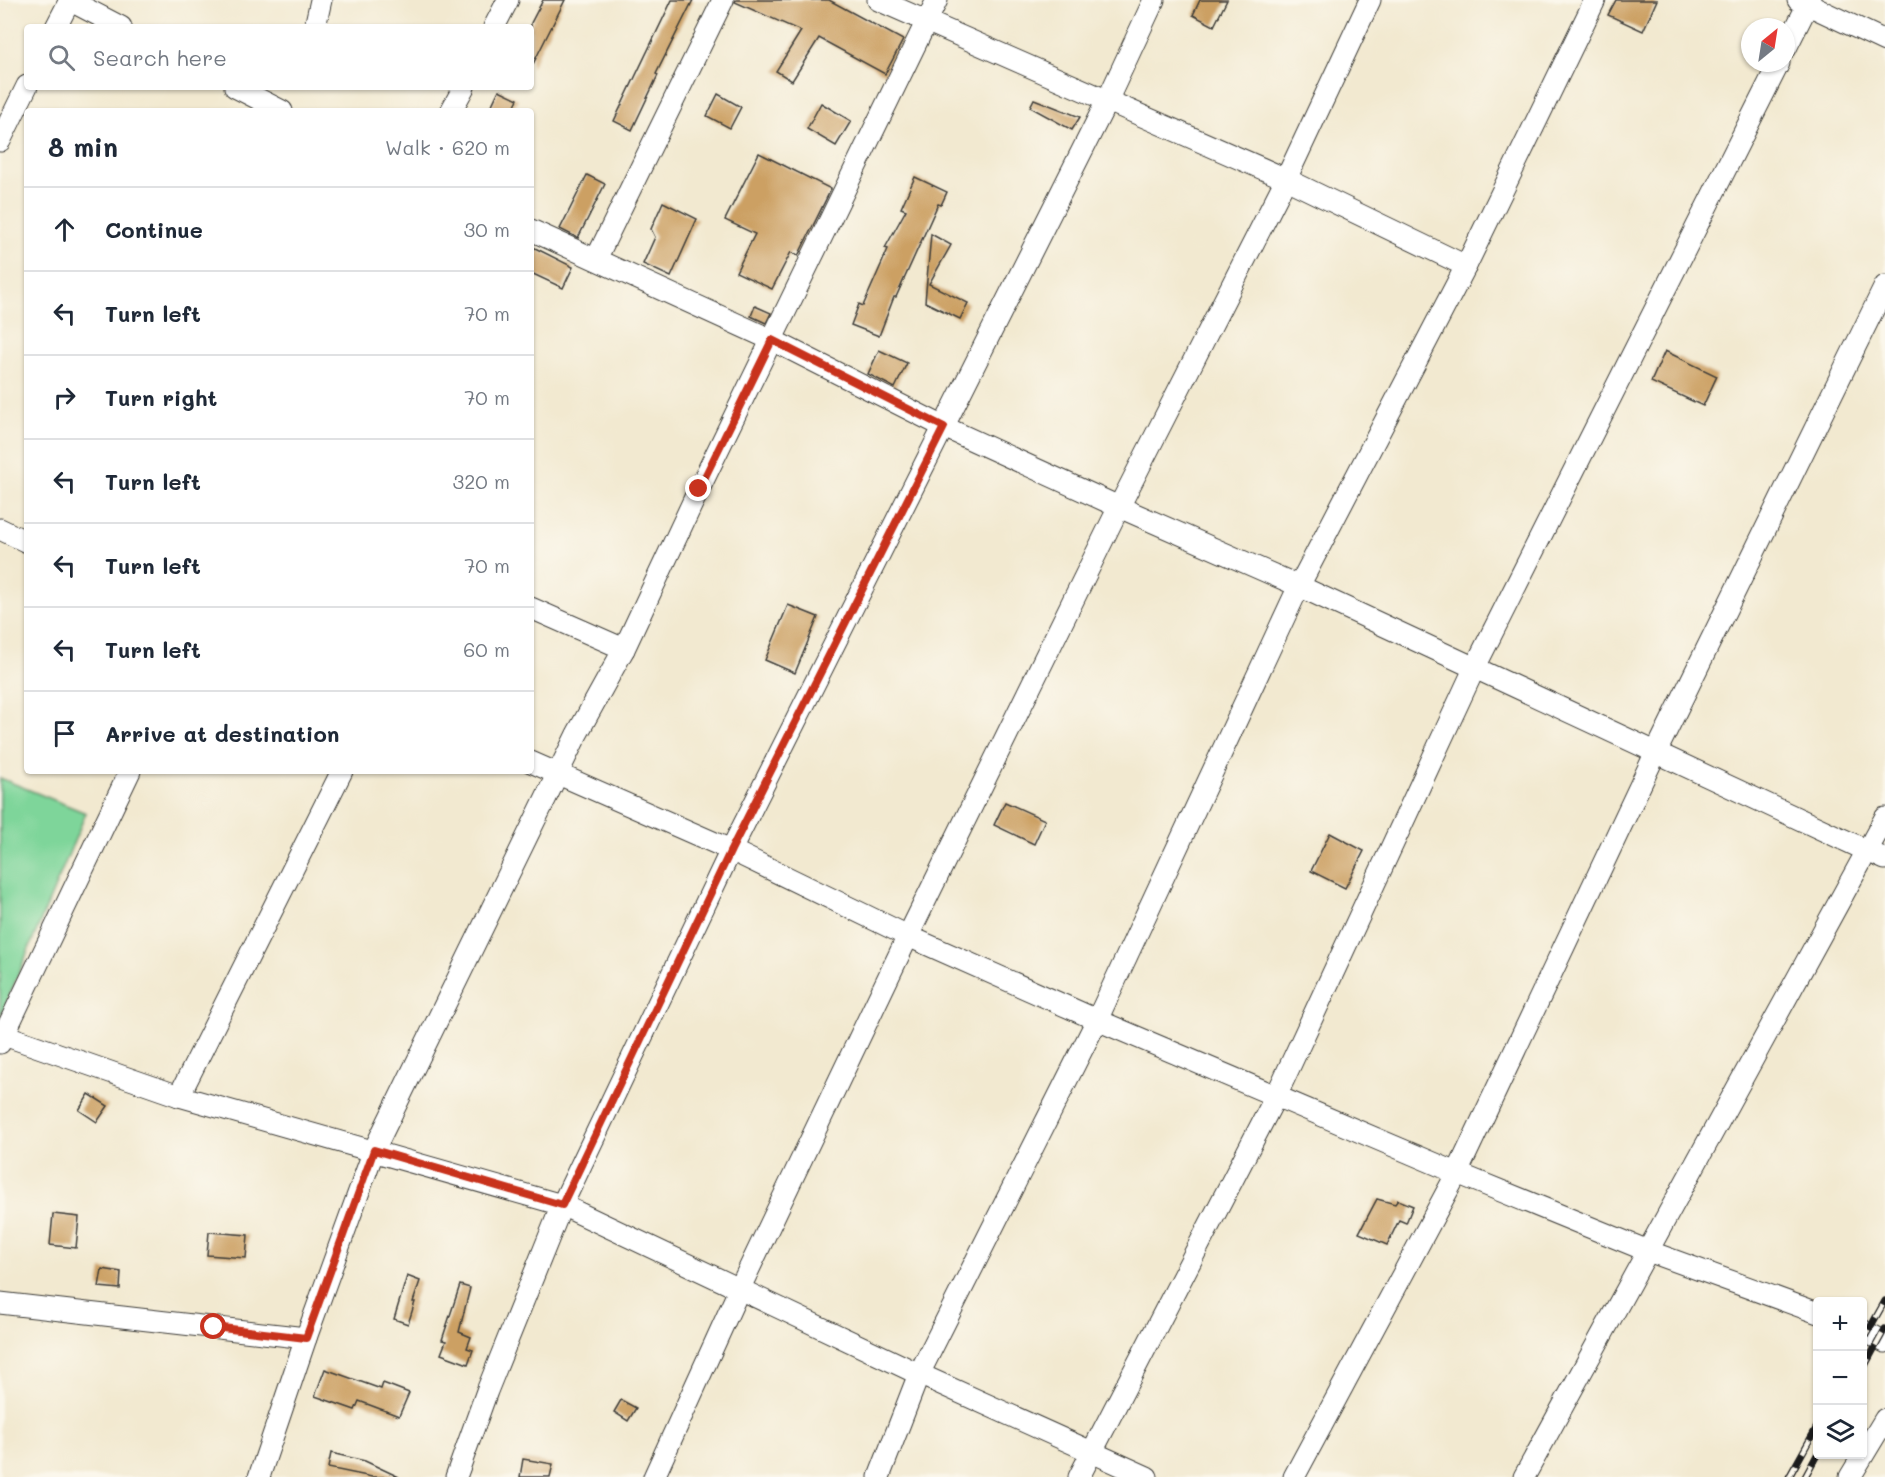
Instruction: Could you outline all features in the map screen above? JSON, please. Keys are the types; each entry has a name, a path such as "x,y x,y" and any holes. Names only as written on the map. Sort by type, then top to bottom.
{"street":[{"path":"57,24 69,0 115,24"},
{"path":"316,24 321,0"},
{"path":"496,24 508,0"},
{"path":"596,259 723,0"},
{"path":"878,0 1286,179 1466,266"},
{"path":"260,1477 306,1338 374,1150 577,734 624,649 937,0"},
{"path":"456,1477 487,1390 562,1205 731,850 1107,101 1154,0"},
{"path":"654,1477 739,1290 908,936 1119,507 1286,179 1370,0"},
{"path":"879,1477 919,1374 1097,1020 1299,586 1466,266 1595,0"},
{"path":"1795,26 1805,2 1885,41"},
{"path":"1079,1477 1276,1096 1474,669 1774,72"},
{"path":"0,141 25,90"},
{"path":"453,108 462,90"},
{"path":"245,95 275,108"},
{"path":"534,231 772,340 944,427 1299,586 1876,855"},
{"path":"1294,1477 1457,1173 1656,752 1885,286"},
{"path":"0,529 24,535"},
{"path":"534,609 624,649"},
{"path":"534,763 731,850 908,936 1097,1020 1457,1173 1648,1251 1813,1311"},
{"path":"129,774 2,1039 179,1096 562,1205 919,1374 1147,1477"},
{"path":"179,1096 340,774"},
{"path":"1524,1477 1648,1251 1876,855 1885,818"},
{"path":"0,1303 306,1338"},
{"path":"1867,1332 1885,1342"},
{"path":"1850,1477 1885,1419"}],"green space":[{"path":"0,778 86,813 0,1018"}],"building":[{"path":"543,0 565,0 534,62 534,24 531,23"},
{"path":"672,0 693,0 656,74 658,75 632,130 614,121"},
{"path":"736,0 829,0 903,40 885,74 819,38 792,81 776,71 801,31 735,2"},
{"path":"1200,0 1227,0 1214,26 1193,15"},
{"path":"1616,0 1657,0 1643,31 1608,15"},
{"path":"499,90 518,99 514,108 490,108"},
{"path":"718,94 741,107 730,128 707,116"},
{"path":"1034,99 1080,117 1072,130 1030,107"},
{"path":"821,103 851,121 836,146 807,129"},
{"path":"759,153 831,189 798,256 791,252 772,289 736,272 755,234 725,220"},
{"path":"587,175 605,184 578,238 560,229"},
{"path":"915,177 947,192 941,205 938,204 896,297 894,297 879,336 851,325 859,304 863,306 888,249 885,248 906,210 901,208"},
{"path":"663,202 697,219 671,277 643,264 655,237 651,229"},
{"path":"931,234 951,245 929,284 968,303 960,319 925,302"},
{"path":"534,248 573,267 563,288 534,274"},
{"path":"755,306 771,313 766,323 751,316"},
{"path":"879,350 907,363 895,388 868,374"},
{"path":"1665,351 1717,376 1703,406 1651,382"},
{"path":"788,605 818,617 795,673 765,660"},
{"path":"1005,802 1045,820 1034,844 994,825"},
{"path":"1330,833 1364,851 1345,888 1311,871"},
{"path":"89,1094 108,1106 97,1122 79,1110"},
{"path":"1377,1199 1395,1204 1398,1200 1413,1206 1406,1223 1399,1220 1387,1245 1359,1233"},
{"path":"53,1214 79,1217 76,1248 50,1245"},
{"path":"209,1232 248,1235 246,1258 207,1255"},
{"path":"102,1269 121,1272 120,1289 99,1287"},
{"path":"407,1276 420,1281 408,1324 394,1319"},
{"path":"460,1285 470,1288 459,1332 471,1337 467,1348 473,1350 468,1364 441,1354 446,1341 442,1340"},
{"path":"325,1369 381,1389 383,1383 409,1393 399,1416 359,1401 355,1410 315,1396"},
{"path":"621,1400 636,1408 628,1421 614,1412"},
{"path":"331,1453 365,1461 399,1477 372,1477 328,1468"},
{"path":"523,1459 553,1464 550,1477 520,1477"}],"railway":[{"path":"1867,1333 1885,1301"},
{"path":"1867,1362 1885,1329"},
{"path":"1789,1477 1813,1434"},
{"path":"1805,1477 1815,1459"}],"route":[{"path":"214,1327 306,1338 374,1150 562,1205 731,850 944,427 772,340 699,489"}]}
